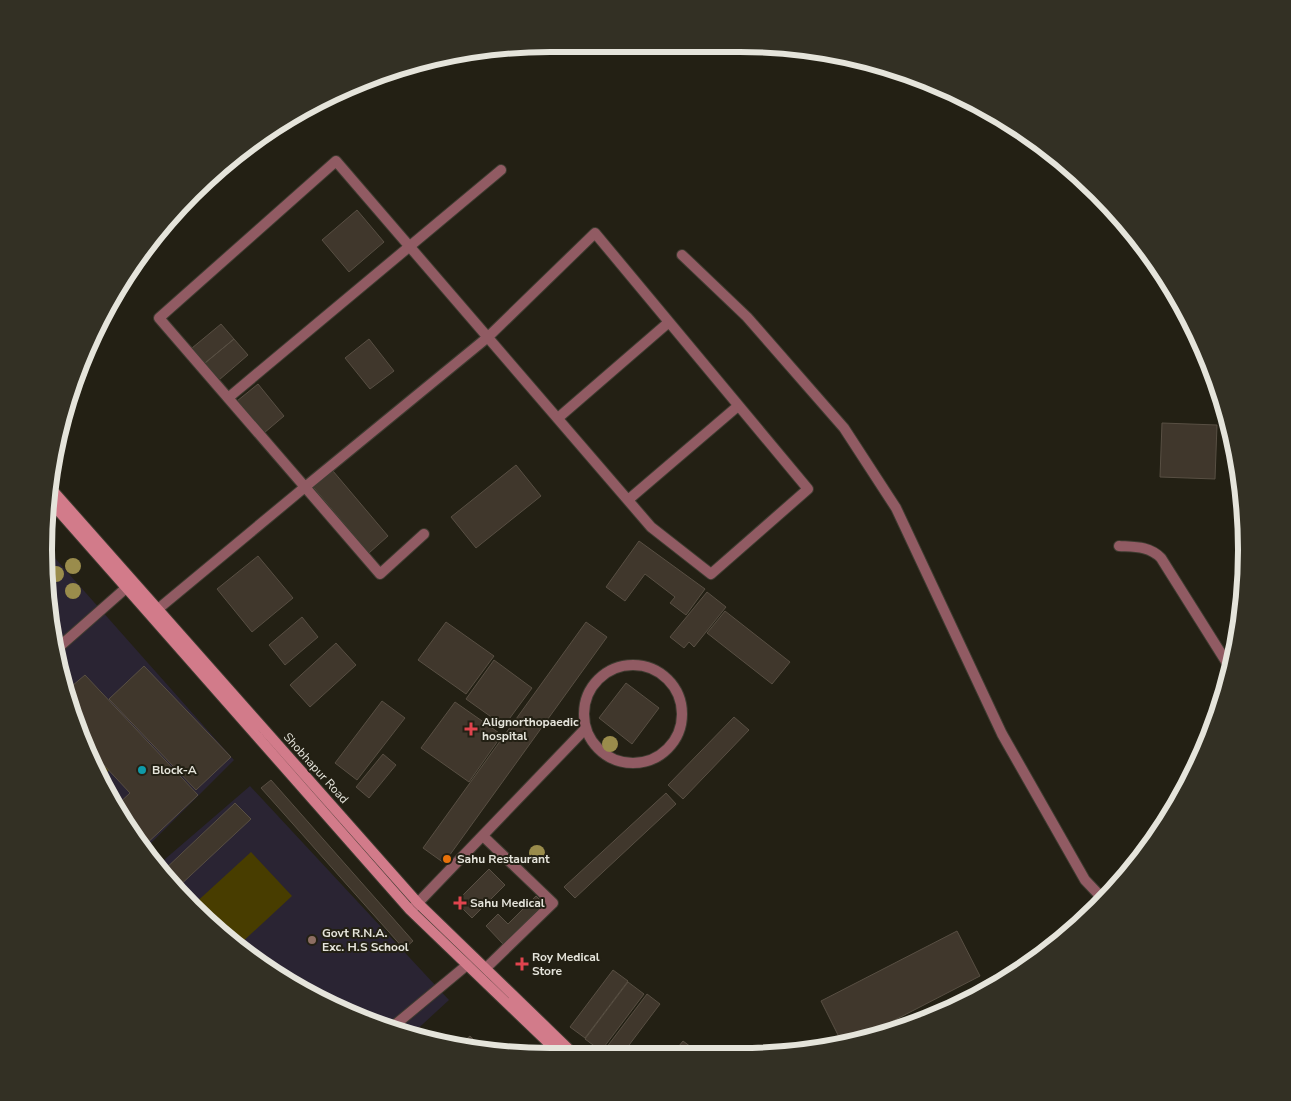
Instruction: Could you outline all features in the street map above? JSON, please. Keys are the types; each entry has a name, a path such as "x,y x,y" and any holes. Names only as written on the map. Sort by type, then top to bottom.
{"main road":[{"name":"Shobhapur Road","path":"56,495 410,910 554,1048"},
{"name":"Shobhapur Road","path":"55,507 126,588 155,612 418,903 568,1048"}],"street":[{"path":"155,612 305,487 488,338 595,233 808,489 711,574 651,527 488,338 410,246 336,161 159,318 305,487 380,574 424,534"},
{"path":"228,398 502,170"},
{"path":"682,255 746,317 844,428 896,508 1002,734 1085,880 1100,896"},
{"path":"558,418 669,322"},
{"path":"628,500 738,406"},
{"path":"1119,546 1153,550 1161,558 1226,661"},
{"path":"62,646 126,588"},
{"path":"624,666 641,666 664,677 670,682 678,695 682,710 680,726 674,740 664,752 651,760 636,763 620,762 606,755 593,744 585,729 583,712 586,696 595,682 608,671 624,666"},
{"path":"410,910 585,729"},
{"path":"483,836 553,903 486,968"},
{"path":"396,1024 467,965"}],"shaded area":[{"path":"52,555 234,760 149,845 119,799 104,771 79,711 62,648 57,616"},
{"path":"98,759 109,770 105,774"},
{"name":"Govt R.N.A. Exc. H.S School","path":"250,786 449,1000 416,1030 360,1011 330,997 301,982 247,946 198,903 162,862"},
{"path":"251,852 292,896 242,942 197,902"}],"building":[{"path":"357,210 384,242 349,272 322,240"},
{"path":"221,324 234,339 205,363 192,348"},
{"path":"234,339 248,355 219,380 205,363"},
{"path":"369,339 394,371 370,389 345,358"},
{"path":"258,384 284,416 264,433 237,401"},
{"path":"1162,423 1217,425 1215,479 1160,477"},
{"path":"516,465 541,496 476,548 451,517"},
{"path":"333,471 388,536 369,553 313,487"},
{"path":"639,541 705,589 686,615 670,603 675,597 645,574 625,601 606,587"},
{"path":"258,556 293,598 252,632 217,589"},
{"path":"707,592 726,607 694,647 689,642 684,648 670,637"},
{"path":"725,611 790,662 772,684 707,633"},
{"path":"302,617 318,637 285,665 269,645"},
{"path":"446,622 494,656 466,694 418,660"},
{"path":"586,622 607,637 444,863 423,848"},
{"path":"336,643 356,665 310,707 290,685"},
{"path":"494,660 532,688 504,726 466,699"},
{"path":"144,666 231,757 196,790 109,699"},
{"name":"Block-A","path":"85,675 198,795 147,843 121,802 130,793 99,759 90,741 71,686"},
{"path":"626,683 659,708 632,744 599,718"},
{"path":"382,701 405,718 357,780 335,763"},
{"path":"455,702 502,735 469,782 421,748"},
{"path":"734,717 749,730 683,799 668,785"},
{"path":"383,754 396,765 369,798 356,787"},
{"path":"271,780 413,941 404,949 261,788"},
{"path":"666,793 676,804 575,898 564,887"},
{"path":"235,803 251,819 181,884 167,868"},
{"path":"489,869 505,885 472,918 456,902"},
{"path":"536,896 544,904 503,944 486,926 498,914 508,924"},
{"path":"957,931 980,976 875,1030 840,1039 821,1001"},
{"path":"613,970 628,981 585,1038 570,1027"},
{"path":"628,982 644,994 603,1048 597,1048 585,1039"},
{"path":"647,994 660,1004 627,1048 606,1048"},
{"path":"470,1036 476,1043 464,1041"},
{"path":"683,1041 692,1048 677,1048"}],"place":[{"name":"Alignorthopaedic hospital","path":"471,729"},
{"name":"Block-A","path":"142,770"},
{"name":"Sahu Restaurant","path":"447,859"},
{"name":"Sahu Medical","path":"460,903"},
{"name":"Govt R.N.A. Exc. H.S School","path":"312,940"},
{"name":"Roy Medical Store","path":"522,964"}]}
